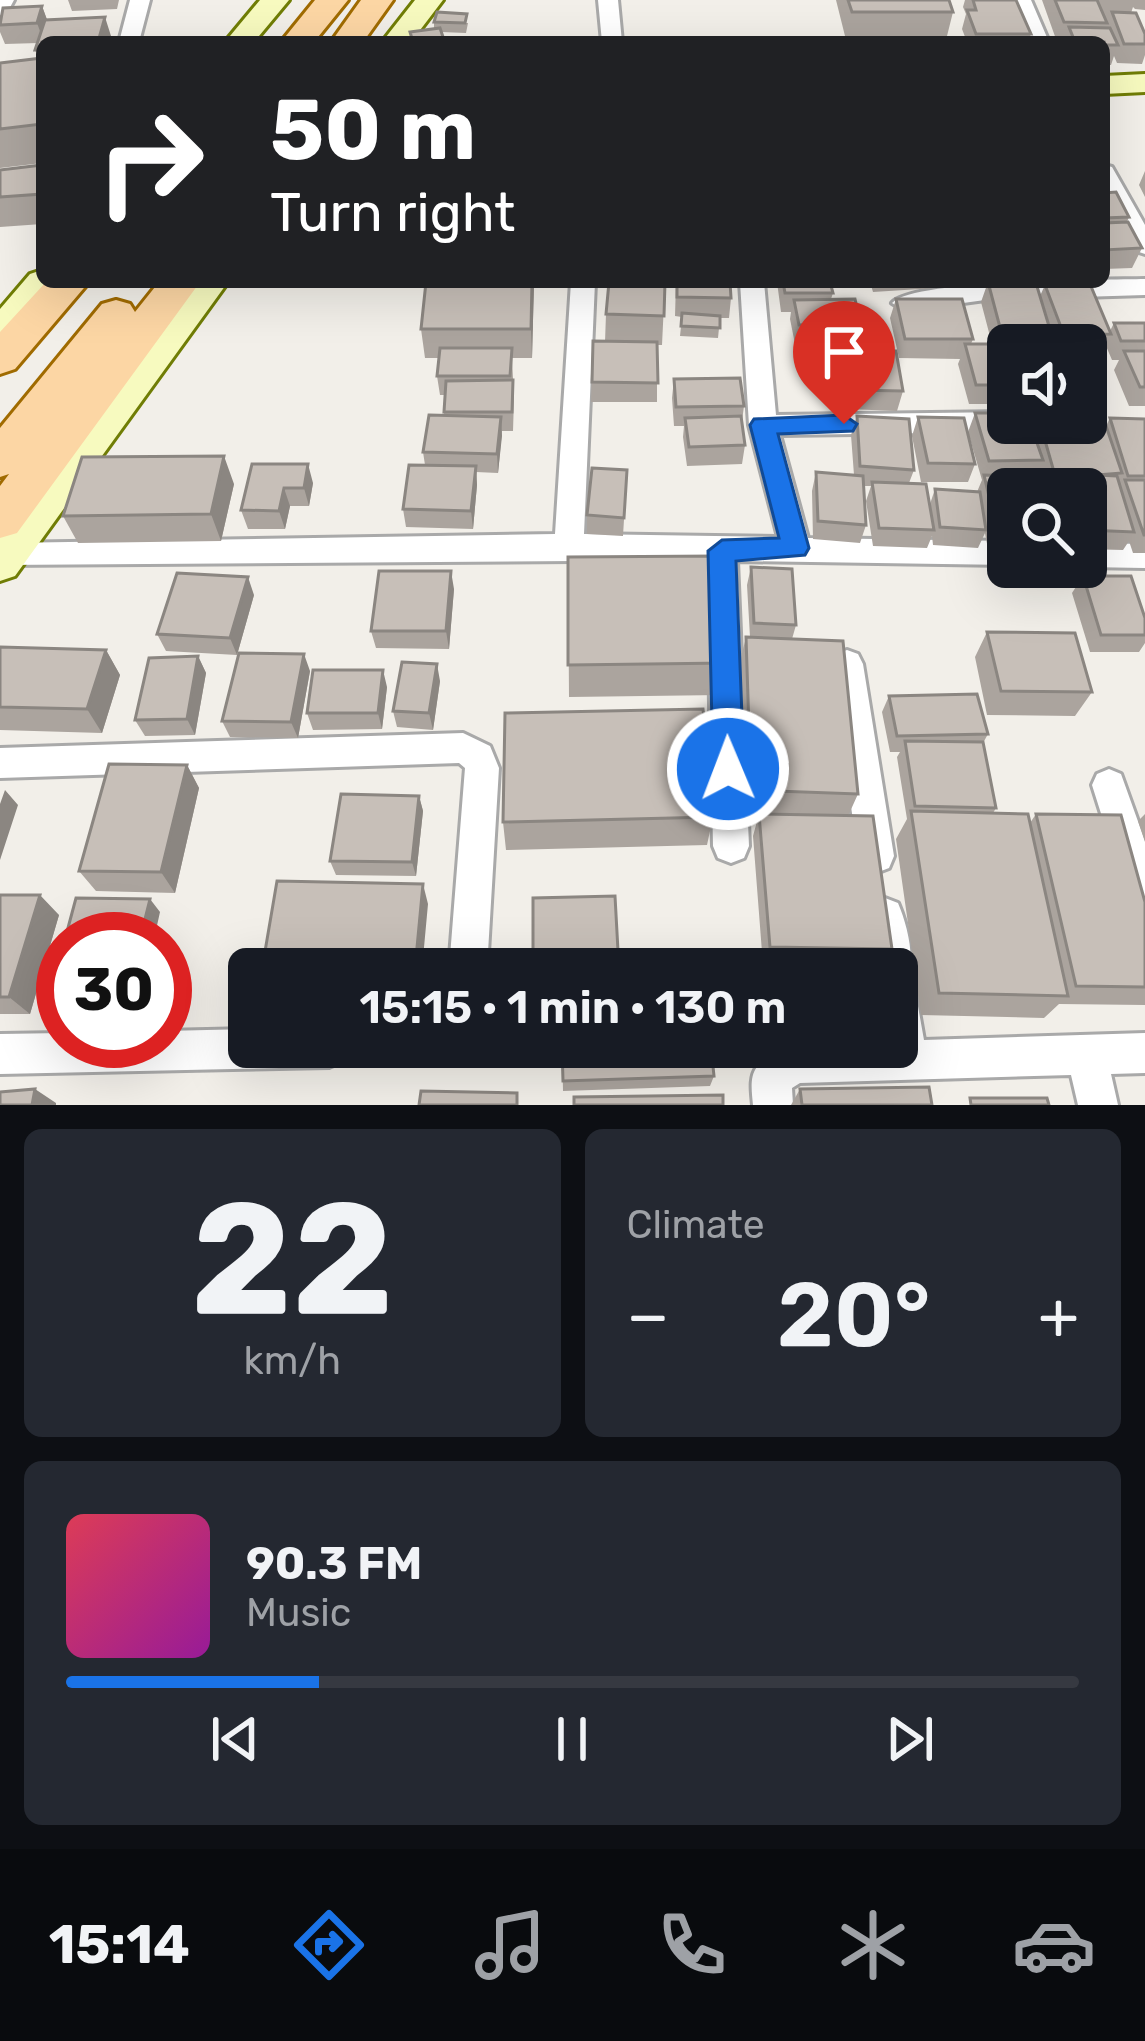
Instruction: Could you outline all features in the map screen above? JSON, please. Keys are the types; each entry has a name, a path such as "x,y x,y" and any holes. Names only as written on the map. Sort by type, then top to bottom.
{"main road":[{"path":"302,36 332,0"},
{"path":"350,36 377,0"},
{"path":"0,359 54,288"},
{"path":"0,414 103,288"},
{"path":"0,460 173,288"},
{"path":"2,546 174,288"}],"street":[{"path":"0,9 4,0"},
{"path":"131,36 140,0"},
{"path":"243,36 275,0"},
{"path":"401,36 429,0"},
{"path":"608,0 611,36"},
{"path":"1021,0 1036,36"},
{"path":"1110,85 1145,83"},
{"path":"1110,183 1145,246"},
{"path":"1110,287 1145,287"},
{"path":"0,333 54,288"},
{"path":"569,546 583,288"},
{"path":"752,288 763,425 796,548"},
{"path":"905,303 978,288"},
{"path":"763,425 987,422"},
{"path":"2,546 569,546 987,553"},
{"path":"722,551 730,846"},
{"path":"1107,555 1145,556"},
{"path":"847,664 890,948"},
{"path":"686,730 727,730"},
{"path":"0,763 463,748 478,757 482,768 469,948"},
{"path":"1108,785 1145,896"},
{"path":"0,1054 228,1049"},
{"path":"918,1058 1145,1053"},
{"path":"1086,1054 1098,1105"},
{"path":"773,1105 772,1078 787,1068"}],"building":[{"path":"848,0 949,0 953,12 852,12"},
{"path":"973,0 1016,0 1031,34 976,34 967,10 976,10"},
{"path":"1055,0 1097,0 1107,23 1064,22"},
{"path":"42,6 37,23 0,25 3,8"},
{"path":"437,12 467,14 465,23 434,22"},
{"path":"1112,12 1136,13 1145,44 1124,44"},
{"path":"105,17 100,36 40,36 45,20"},
{"path":"1069,27 1110,28 1118,45 1110,45 1110,36 1073,36"},
{"path":"440,28 443,36 411,36 410,32"},
{"path":"36,59 36,125 0,129 0,63"},
{"path":"36,166 36,194 0,197 0,170"},
{"path":"1110,192 1116,192 1129,217 1110,218"},
{"path":"1128,222 1142,248 1110,250 1110,223"},
{"path":"425,288 532,288 531,329 421,329"},
{"path":"608,288 665,288 664,316 606,314"},
{"path":"677,288 730,288 731,298 677,297"},
{"path":"784,288 832,288 833,293 785,293"},
{"path":"990,288 1038,288 1048,324 999,324"},
{"path":"1046,288 1092,288 1107,324 1060,324"},
{"path":"855,299 861,324 799,325 794,300"},
{"path":"896,299 962,299 973,339 905,339"},
{"path":"682,313 720,316 720,328 681,326"},
{"path":"1114,323 1145,323 1145,341 1121,341"},
{"path":"593,341 657,342 658,383 592,382"},
{"path":"965,344 987,344 987,385 976,385"},
{"path":"440,348 512,348 510,376 437,376"},
{"path":"846,350 896,351 903,391 851,390"},
{"path":"1124,351 1145,351 1145,387 1140,387"},
{"path":"740,378 744,406 676,407 674,379"},
{"path":"513,380 512,412 444,412 446,381"},
{"path":"975,413 987,413 987,444 1037,444 1043,460 989,461"},
{"path":"429,415 501,417 497,454 423,452"},
{"path":"741,416 745,445 689,447 685,418"},
{"path":"857,416 909,419 914,470 860,466"},
{"path":"918,417 964,418 975,464 928,463"},
{"path":"1110,418 1145,419 1145,476 1128,476"},
{"path":"1107,429 1122,473 1107,474 1107,468 1053,468 1046,444 1107,444"},
{"path":"224,456 211,514 63,516 82,457"},
{"path":"252,464 308,464 304,488 284,488 279,511 241,510"},
{"path":"409,465 476,466 471,511 403,509"},
{"path":"592,468 627,470 624,518 587,515"},
{"path":"816,472 863,476 866,525 818,521"},
{"path":"1107,476 1117,476 1134,532 1107,531"},
{"path":"1125,480 1145,480 1145,535 1144,535"},
{"path":"872,482 926,484 934,530 879,528"},
{"path":"935,489 980,492 986,530 940,527"},
{"path":"716,556 727,663 568,665 568,557"},
{"path":"751,567 792,569 796,625 754,623"},
{"path":"379,571 451,571 446,631 371,631"},
{"path":"177,573 248,577 230,638 157,634"},
{"path":"1107,576 1131,576 1145,618 1145,635 1101,635 1087,588 1107,588"},
{"path":"987,632 1075,633 1092,692 1001,691"},
{"path":"746,637 843,641 858,794 751,790"},
{"path":"0,647 106,650 87,709 0,707"},
{"path":"239,653 304,654 291,722 222,721"},
{"path":"198,656 187,719 135,720 149,658"},
{"path":"402,662 437,664 429,713 393,711"},
{"path":"313,670 383,670 378,713 307,713"},
{"path":"977,694 988,734 897,736 889,696"},
{"path":"703,709 713,817 503,822 505,713"},
{"path":"905,741 983,742 996,808 915,806"},
{"path":"109,764 187,765 161,872 79,871"},
{"path":"341,794 419,796 412,862 330,861"},
{"path":"911,811 1028,814 1068,996 939,993"},
{"path":"759,814 873,816 892,948 770,947"},
{"path":"1036,814 1121,815 1145,902 1145,987 1076,986"},
{"path":"277,881 423,884 417,948 266,948"},
{"path":"0,895 40,895 9,997 0,997"},
{"path":"615,896 618,948 533,948 533,898"},
{"path":"76,898 150,899 147,912 72,912"},
{"path":"563,1068 713,1068 714,1076 563,1081"},
{"path":"929,1087 932,1105 802,1105 800,1089"},
{"path":"35,1089 32,1105 0,1105 0,1092"},
{"path":"421,1091 517,1093 517,1105 419,1105"},
{"path":"723,1095 723,1105 574,1105 574,1097"},
{"path":"970,1098 1047,1098 1049,1105 971,1105"}],"route":[{"path":"728,769 722,551 796,548 763,425 844,424"}]}
